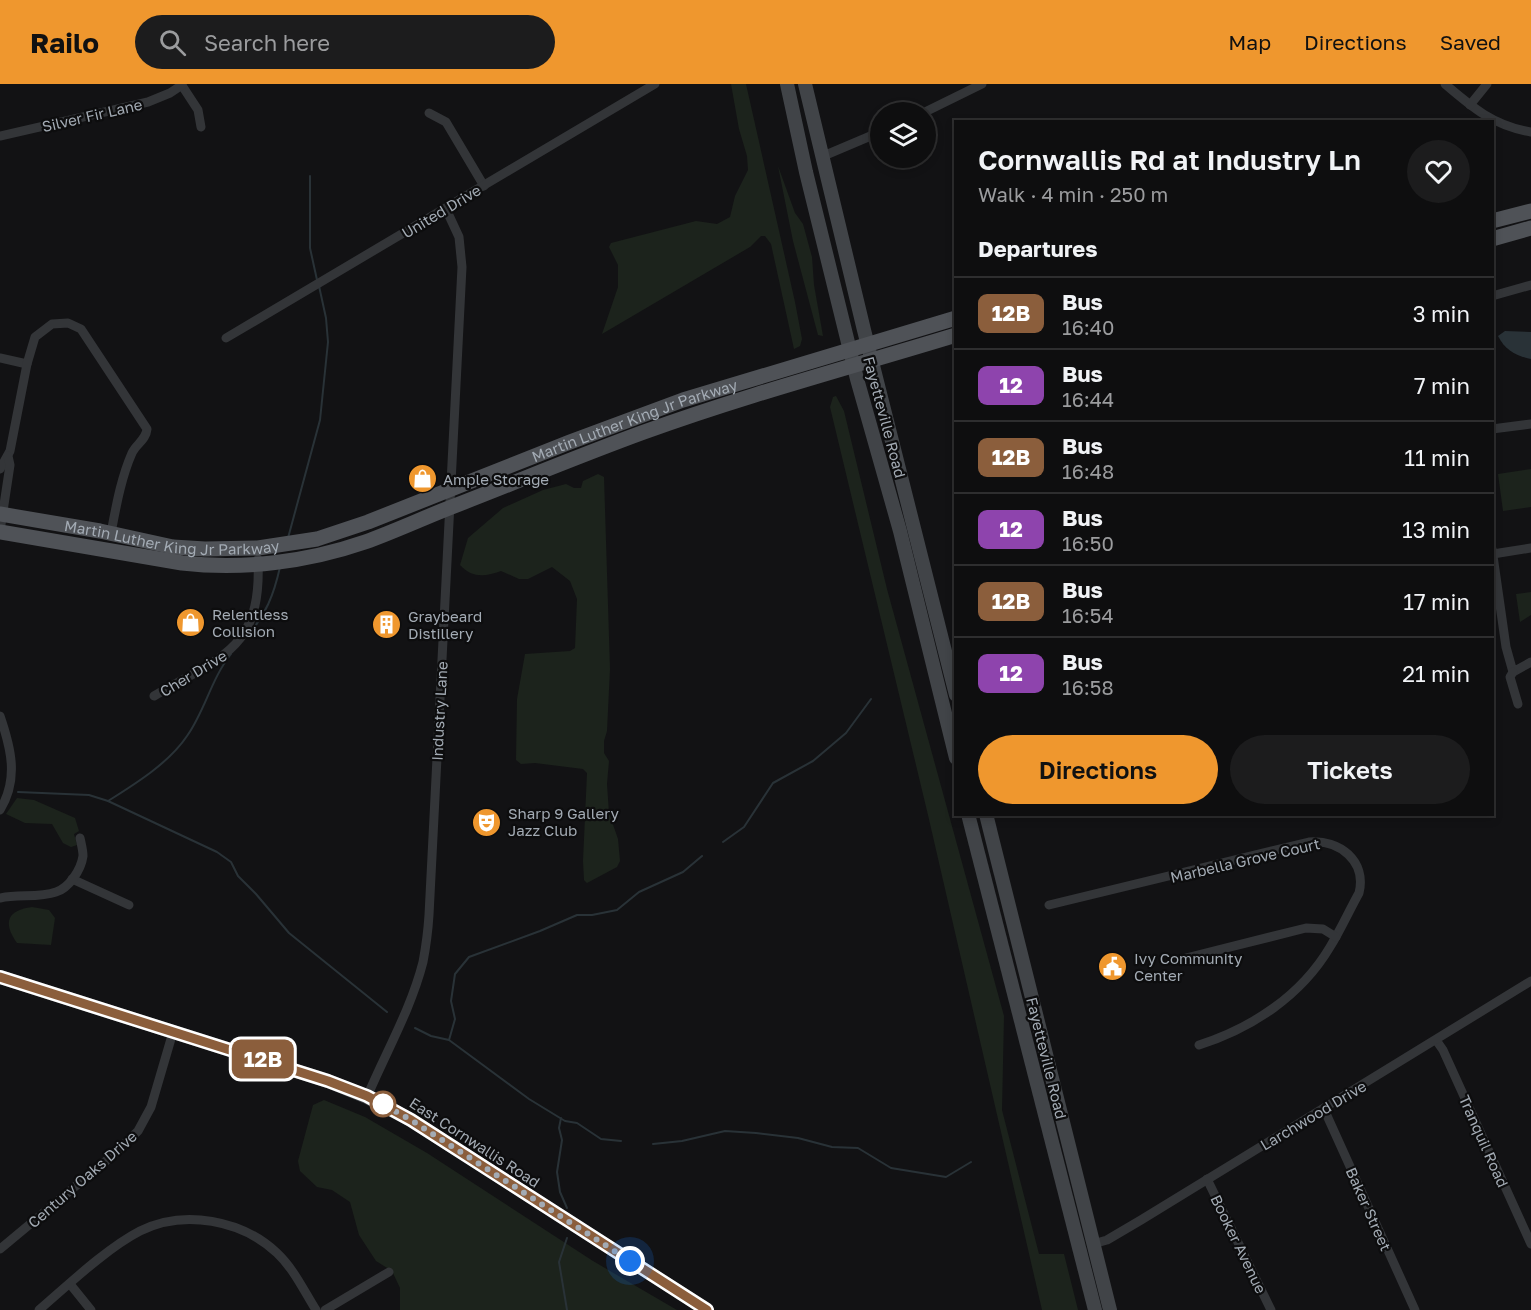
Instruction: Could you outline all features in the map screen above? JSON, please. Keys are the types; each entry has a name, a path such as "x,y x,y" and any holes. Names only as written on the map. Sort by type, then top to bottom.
{"main road":[{"name":"Fayetteville Road","path":"788,84 806,172 850,349 900,531 954,750"},
{"name":"Fayetteville Road","path":"805,84 871,361 954,687"},
{"path":"1494,220 1531,211"},
{"path":"1494,238 1531,228"},
{"name":"Martin Luther King Jr Parkway","path":"1,514 111,533 173,547 258,548 294,543 336,534 648,413 954,319"},
{"name":"Martin Luther King Jr Parkway","path":"0,531 212,567 259,565 340,549 365,542 645,432 764,391 954,336"},
{"name":"Fayetteville Road","path":"970,816 1095,1310"},
{"name":"Fayetteville Road","path":"986,816 1110,1310"},
{"name":"East Cornwallis Road","path":"0,977 317,1077 367,1096 411,1120 707,1310"}],"street":[{"name":"United Drive","path":"226,338 655,84"},
{"path":"936,107 982,84"},
{"path":"1445,84 1493,120"},
{"path":"1470,105 1487,84"},
{"path":"181,85 198,110 201,127"},
{"name":"Silver Fir Lane","path":"0,136 148,102 170,93 181,85"},
{"path":"429,113 446,122 484,186"},
{"path":"1494,121 1510,129 1531,132"},
{"path":"821,157 870,136"},
{"name":"Industry Lane","path":"367,1096 410,1001 427,939 462,267 457,230 446,209"},
{"path":"1494,295 1531,285"},
{"path":"0,531 4,463 27,364 35,337 45,328 61,323 81,329 146,425 147,434 132,453 117,499 111,533"},
{"path":"0,358 27,364"},
{"path":"1494,429 1531,424"},
{"name":"Cher Drive","path":"154,696 240,642 254,615 258,589 258,548"},
{"path":"1494,551 1531,548"},
{"path":"1494,558 1506,647 1513,672"},
{"path":"1518,704 1510,677 1513,672 1531,662"},
{"path":"0,716 12,756 12,775 8,795 0,810"},
{"path":"0,897 55,893 72,879 80,867 83,856 80,837"},
{"name":"Marbella Grove Court","path":"1049,905 1309,842 1327,842 1351,856 1357,865 1361,884 1359,893 1336,936 1309,976 1284,1000 1238,1030 1199,1045"},
{"path":"72,879 129,905"},
{"path":"1178,960 1306,928 1323,929 1336,936"},
{"name":"Larchwood Drive","path":"1093,1244 1107,1240 1531,981"},
{"name":"Century Oaks Drive","path":"0,1249 138,1131 151,1107 173,1032"},
{"name":"Tranquil Road","path":"1436,1040 1443,1050 1531,1244"},
{"name":"Baker Street","path":"1324,1108 1415,1310"},
{"name":"Booker Avenue","path":"1207,1179 1270,1310"},
{"path":"39,1310 122,1242 142,1230 164,1222 188,1219 207,1221 247,1232 276,1252 291,1269 316,1310"},
{"path":"325,1310 389,1272"},
{"path":"70,1284 91,1310"}],"shaded area":[{"path":"731,84 746,84 795,302 802,339 800,346 794,349 771,244 765,236 761,236 750,247 602,334 618,287 618,265 609,247 611,243 696,221 717,224 730,217 735,196 748,170"},
{"path":"778,166 795,213 803,224 812,257 814,285 823,336 818,335 793,241"},
{"path":"1505,331 1531,332 1531,359 1516,354 1504,345 1498,336"},
{"path":"836,396 844,411 887,589 1004,1016 1002,1110 1039,1254 1064,1254 1078,1310 1042,1310 928,815 830,407 833,397"},
{"path":"1531,469 1531,507 1503,511 1498,474"},
{"path":"598,474 604,477 610,669 604,753 609,761 607,784 609,813 618,839 620,861 617,867 587,883 584,880 583,861 587,773 583,769 535,763 521,764 516,760 517,699 525,654 570,651 575,648 577,599 570,581 552,567 528,579 519,579 501,571 484,575 474,574 460,565 468,538 503,508 543,490 566,484 574,488 581,488 583,481"},
{"path":"1531,592 1531,615 1520,622 1516,594"},
{"path":"17,798 34,800 75,818 79,831 74,834 77,845 71,847 63,843 52,824 25,823 6,814"},
{"path":"32,907 49,910 55,918 51,945 17,943 12,936 10,918 17,911"},
{"path":"324,1100 365,1117 427,1153 593,1261 677,1310 400,1310 400,1288 392,1271 376,1261 359,1235 350,1202 332,1190 317,1187 300,1171 298,1161 313,1105"}],"waterway":[{"path":"310,176 310,248 317,280"},
{"path":"288,538 320,420 328,342 326,318 319,286"},
{"path":"247,636 268,604 280,567"},
{"path":"108,801 151,772 180,746 199,716 218,674 231,654"},
{"path":"723,842 744,827 773,783 813,761 846,733 871,699"},
{"path":"18,792 89,795 108,801 217,852 231,862 238,876 289,933 387,1012"},
{"path":"449,1040 455,1019 451,1001 455,974 469,957 577,915 592,915 617,910 639,892 683,872 702,856"},
{"path":"415,1028 431,1036 449,1040 529,1099 565,1121 577,1123 601,1139 621,1141"},
{"path":"561,1118 559,1128 562,1140 557,1172 560,1192 567,1208"},
{"path":"653,1144 682,1141 725,1131 798,1138 832,1147 858,1148 891,1168 946,1177 971,1162"},
{"path":"567,1238 559,1262 567,1310"}],"bus line":[{"name":"12B","path":"0,977 228,1048 367,1096 411,1120 707,1310"}],"place":[{"name":"Ample Storage","path":"422,479"},
{"name":"Relentless Collision","path":"191,623"},
{"name":"Graybeard Distillery","path":"387,625"},
{"name":"Sharp 9 Gallery Jazz Club","path":"487,822"},
{"name":"Ivy Community Center","path":"1113,967"}],"route":[{"path":"383,1104 380,1103 411,1120 630,1261"}]}
